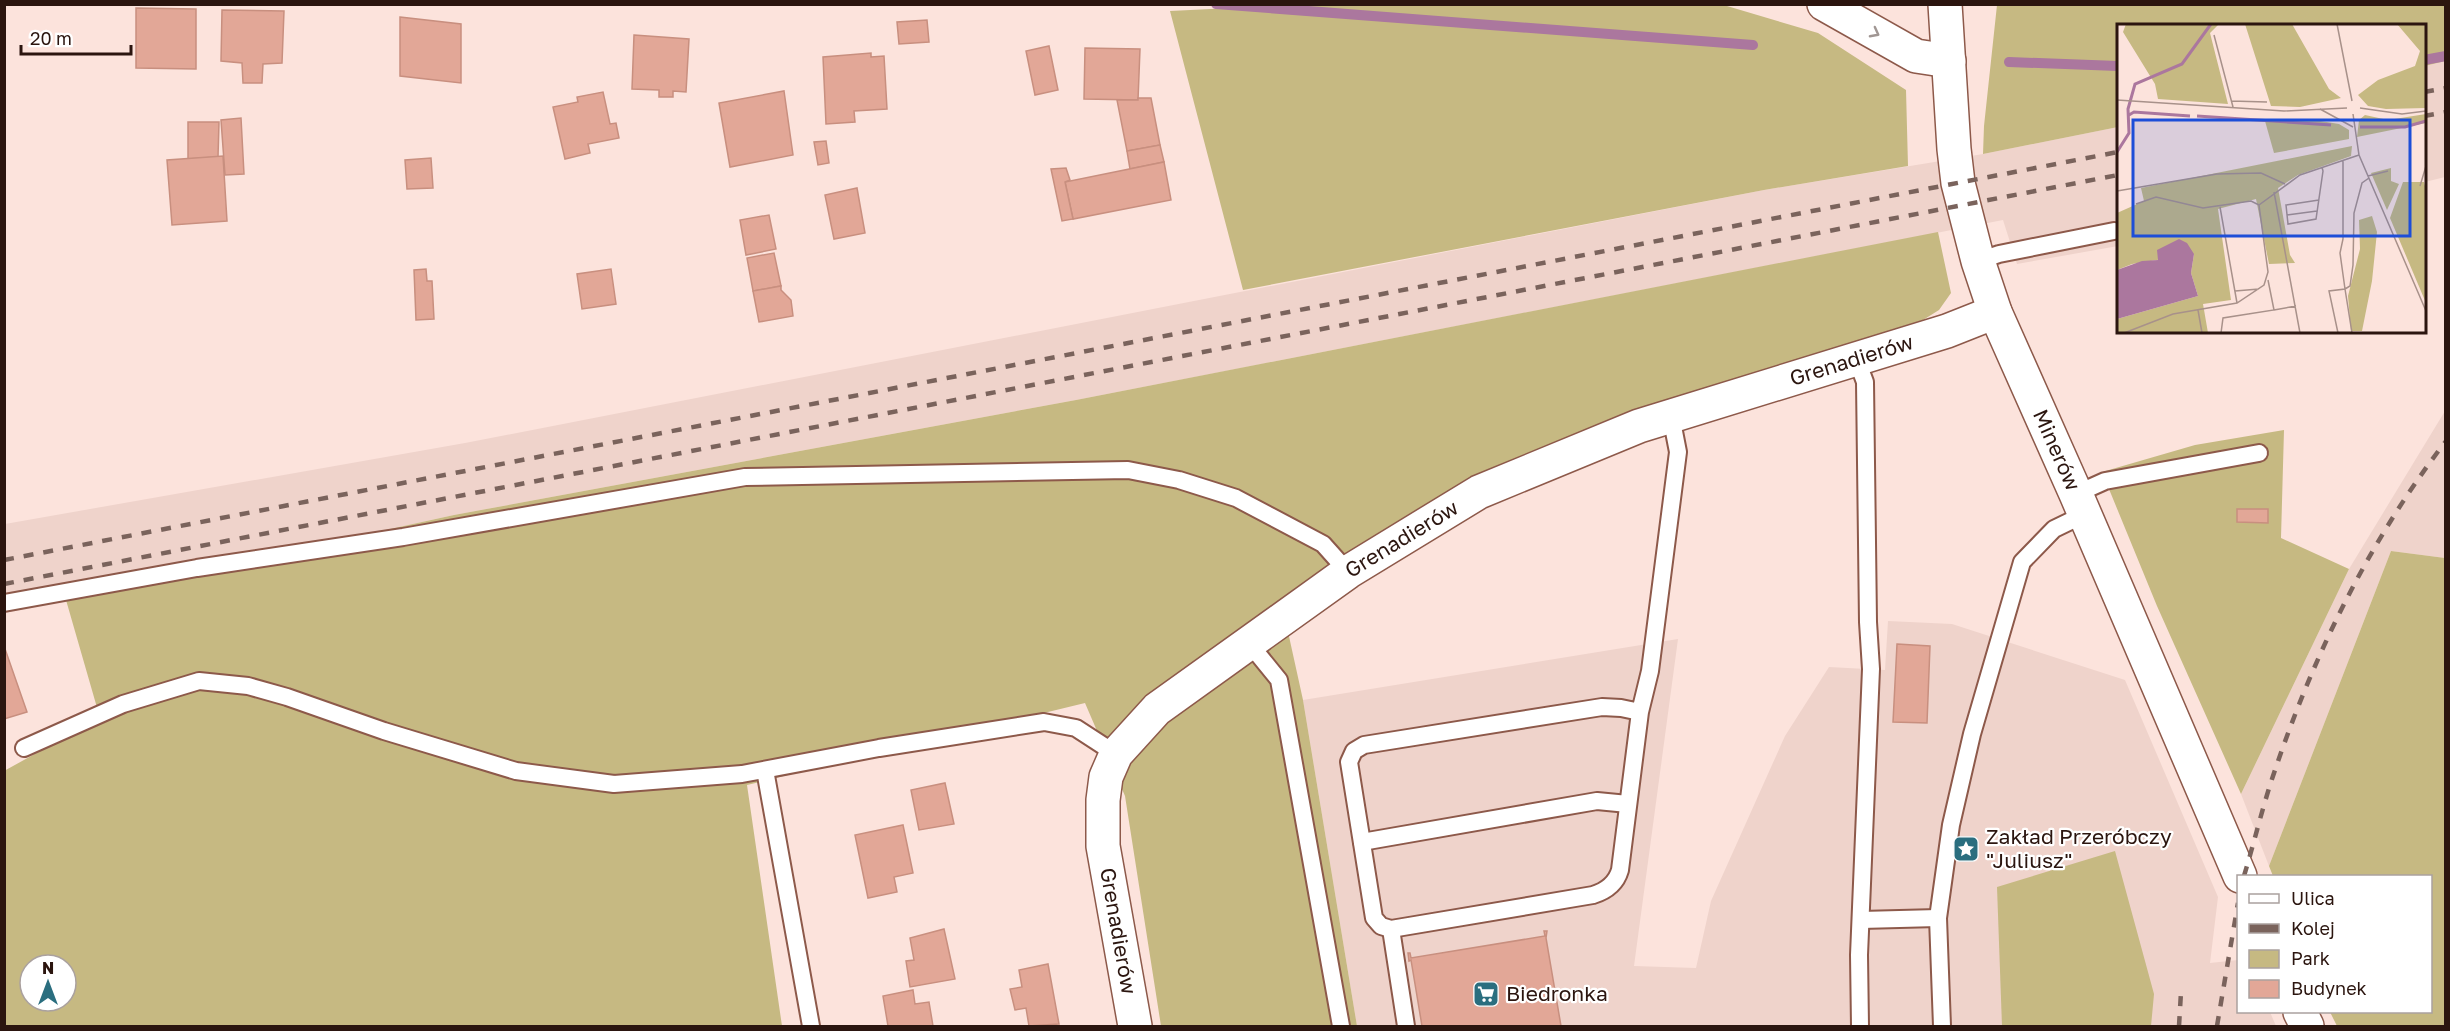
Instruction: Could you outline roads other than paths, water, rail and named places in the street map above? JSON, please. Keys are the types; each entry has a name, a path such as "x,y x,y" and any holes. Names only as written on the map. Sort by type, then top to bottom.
{"street":[{"path":"1824,4 1916,56 1949,61"},
{"name":"Minerów","path":"1945,4 1958,183 1978,261 1995,312 2240,875"},
{"name":"Grenadierów","path":"1135,1026 1103,846 1103,800 1106,777 1116,754 1157,709 1347,572 1479,492 1568,454 1671,416 1947,331 1995,312"}],"lane":[{"path":"1978,261 1999,254 2114,231"},
{"path":"1856,358 1865,382 1871,669 1861,920 1860,1026"},
{"path":"1640,712 1602,707 1364,745 1354,751 1349,762 1374,918 1381,926 1391,929 1603,892 1617,879 1640,712 1650,671 1678,452 1671,416"},
{"path":"1942,1026 1938,918 1951,825 1972,734 2022,562 2105,481 2259,453"},
{"path":"4,603 197,568 403,537 756,477 1128,470 1179,480 1236,498 1323,544 1347,572"},
{"path":"1248,642 1279,680 1341,1026"},
{"path":"24,748 123,704 199,681 248,686 287,697 384,731 516,771 614,784 742,774 879,748 1044,722 1076,728 1116,754"},
{"path":"765,770 811,1026"},
{"path":"1362,843 1597,801 1628,804"},
{"path":"1861,920 1938,918"},
{"path":"1391,929 1406,1026"}],"waterway":[{"path":"1216,4 1753,45"},
{"path":"2426,60 2446,56"},
{"path":"2009,62 2117,66"}],"railway":[{"path":"2426,92 2446,88"},
{"path":"2426,116 2446,112"},
{"path":"4,560 2117,152"},
{"path":"4,584 2117,175"},
{"path":"2244,875 2273,776 2306,687 2325,644 2368,559 2418,479 2446,441"},
{"path":"2217,1026 2237,909"},
{"path":"2179,1026 2181,992"}],"place":[{"name":"Zakład Przeróbczy \"Juliusz\"","path":"1966,849"},
{"name":"Biedronka","path":"1486,994"}]}
